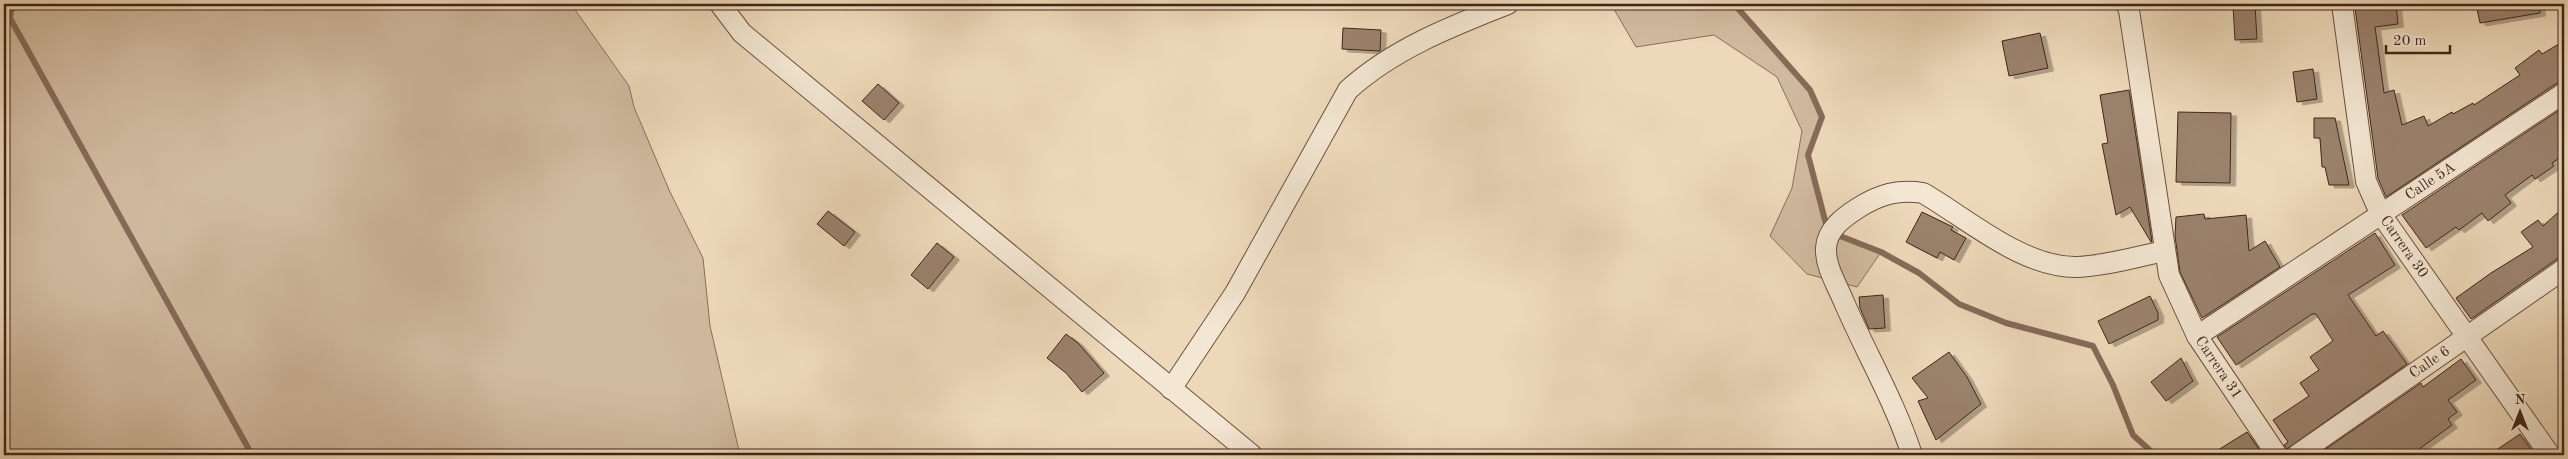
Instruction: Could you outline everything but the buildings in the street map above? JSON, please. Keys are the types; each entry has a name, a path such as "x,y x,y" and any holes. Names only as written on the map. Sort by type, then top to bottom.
{"street":[{"path":"720,4 742,33 1252,455"},
{"path":"1171,389 1235,293 1348,90 1365,75 1442,30 1508,4"},
{"name":"Carrera 31","path":"2126,4 2129,10 2157,184 2164,251 2169,275 2197,336 2277,455"},
{"name":"Carrera 30","path":"2342,4 2366,181 2380,214 2550,455"},
{"name":"Calle 5A","path":"2197,336 2564,93"},
{"path":"1912,455 1902,426 1865,350 1827,261 1828,239 1835,226 1852,212 1877,197 1908,191 1923,193 2033,259 2058,265 2077,267 2114,262 2164,251"},
{"name":"Calle 6","path":"2297,455 2564,268"}],"shaded area":[{"path":"4,4 571,4 629,86 634,107 670,192 703,258 710,326 740,455 12,455 4,441"},
{"path":"1611,4 1734,4 1810,90 1822,117 1808,155 1826,224 1840,236 1881,252 1857,287 1807,274 1770,236 1792,188 1802,131 1777,77 1714,35 1636,47"}],"waterway":[{"path":"12,4 10,18 252,455"},
{"path":"1734,4 1810,90 1822,117 1808,155 1826,224"},
{"path":"1840,236 1881,252 1919,273 1959,304 2006,323 2093,346 2113,385 2133,435 2155,455"}]}
